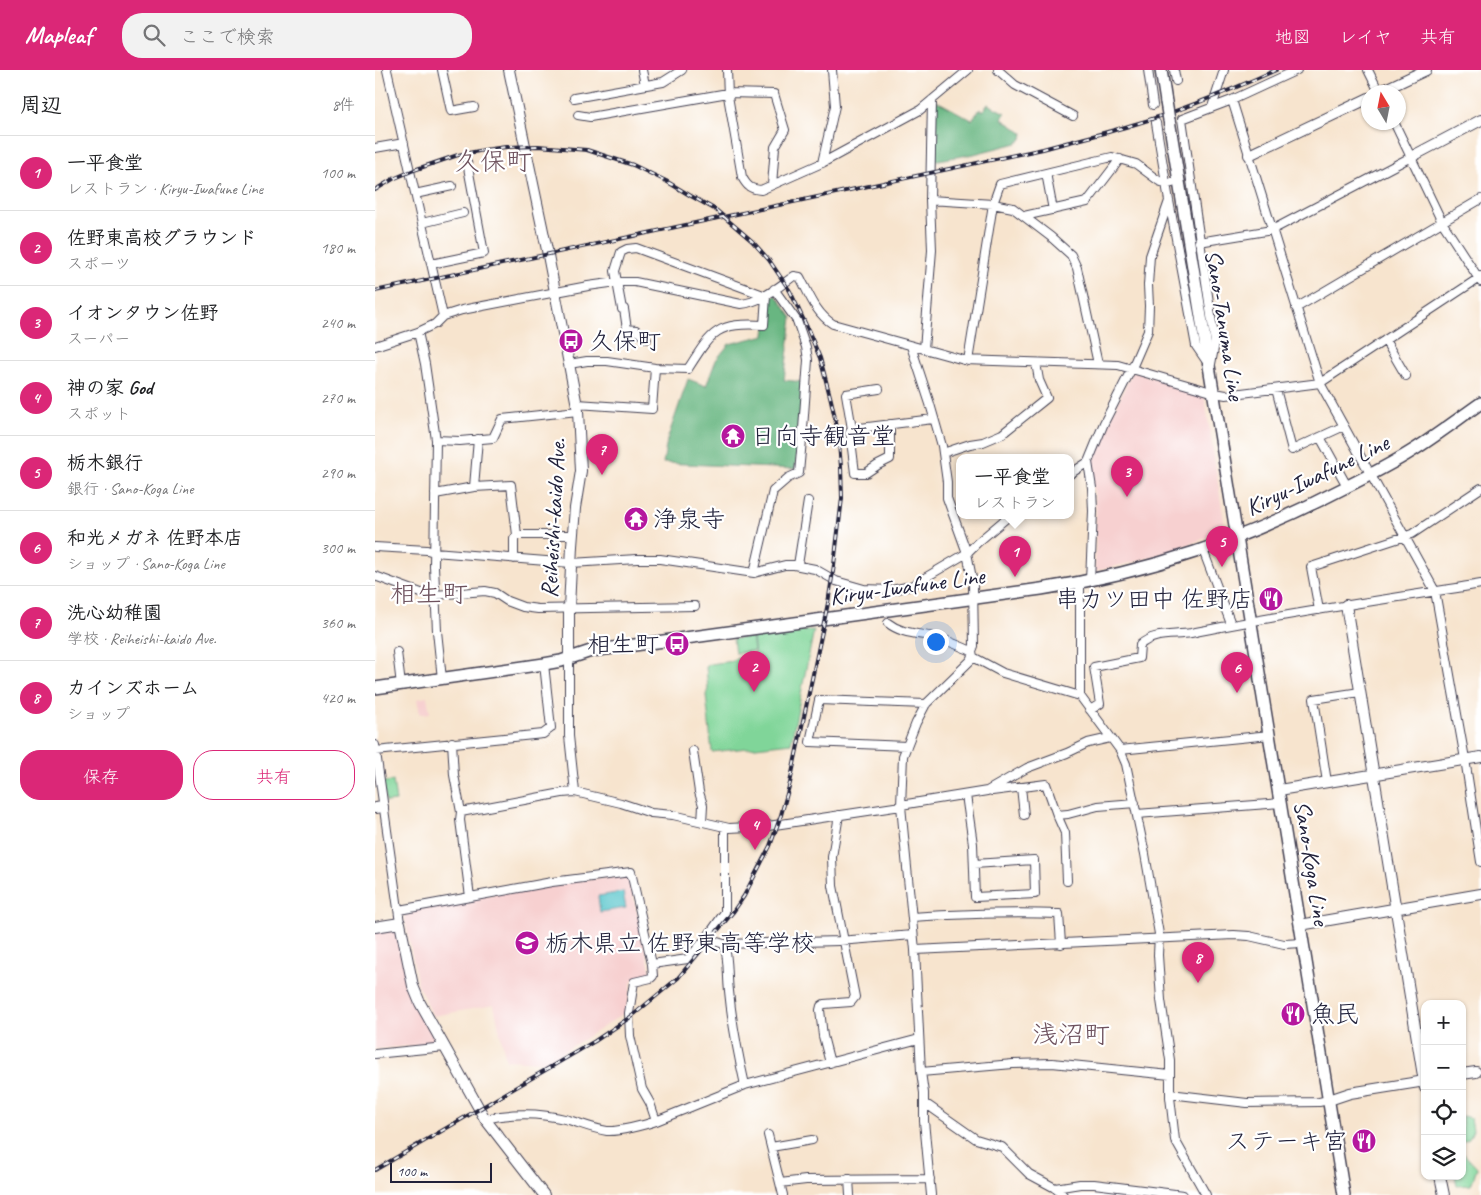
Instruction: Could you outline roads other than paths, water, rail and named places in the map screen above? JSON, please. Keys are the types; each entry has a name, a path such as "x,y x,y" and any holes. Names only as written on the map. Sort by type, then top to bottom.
{"main road":[{"name":"Sano-Tanuma Line","path":"1161,70 1215,393 1237,538"},
{"name":"Kiryu-Iwafune Line","path":"569,658 591,651 1085,582 1153,566 1237,538 1290,515 1370,475 1413,450 1481,403"},
{"name":"Sano-Koga Line","path":"1237,538 1344,1195"},
{"path":"375,688 545,664 569,658"}],"street":[{"path":"387,70 443,316"},
{"path":"443,70 451,112 473,107"},
{"name":"Reiheishi-kaido Ave.","path":"509,70 569,364 580,432 581,471 571,564 569,658"},
{"path":"642,70 645,85"},
{"path":"574,98 663,82 682,70"},
{"path":"727,70 728,93 742,176 747,186 761,190 822,163 920,110 968,70"},
{"path":"822,163 835,106 832,70"},
{"path":"998,70 1015,85 1073,116"},
{"path":"1148,70 1153,105"},
{"path":"1174,70 1176,81"},
{"path":"1212,108 1224,70"},
{"path":"1210,366 1215,343 1189,180 1182,119 1232,100 1297,70"},
{"path":"1368,70 1376,85"},
{"path":"1394,85 1427,70"},
{"path":"578,116 590,118 728,93 774,94 785,130 775,147 772,185"},
{"path":"923,349 932,250 930,200 932,100"},
{"path":"1232,100 1320,384 1435,592 1465,759 1481,862"},
{"path":"1249,155 1361,102"},
{"path":"1199,242 1272,230 1481,120"},
{"path":"1156,123 1170,184 1169,201 1196,346 1210,366"},
{"path":"375,346 419,332 435,324 443,316 462,310 617,282 635,282 741,304 751,303 766,296 794,276 800,277 819,313 833,324 968,361 1118,365 1226,395 1320,384 1480,279 1442,222 1398,130"},
{"path":"375,148 404,143"},
{"path":"968,361 993,204 1000,184 1111,157 1136,164 1159,181 1170,184"},
{"path":"1024,216 1087,202 1120,159"},
{"path":"431,264 484,253 467,162"},
{"path":"1046,173 1053,210"},
{"path":"415,194 453,186"},
{"path":"1296,308 1481,198"},
{"path":"930,200 993,204 1013,208 1051,236 1071,255 1077,268 1098,364"},
{"path":"1080,696 1085,582 1093,511 1088,462 1104,423 1148,331 1149,306 1147,285 1150,256 1169,201"},
{"path":"422,223 463,213"},
{"path":"647,339 636,330 627,328 624,310 622,309 615,271 621,252 627,249 636,248 766,296"},
{"path":"754,573 773,491 788,478 799,473 804,419 808,360 804,339 797,321 775,289"},
{"path":"569,364 587,361 607,361 655,368 689,369 713,334 722,328 743,323 764,325 766,296"},
{"path":"419,332 436,440 435,595 442,679"},
{"path":"1385,340 1406,376"},
{"path":"911,346 930,404 943,453 947,498 967,553 974,599 974,646 970,661 926,704 903,756 901,806 915,950 924,1121 931,1195"},
{"path":"943,453 970,444 983,442 1002,434 1047,398 1039,380 1036,363"},
{"path":"436,440 461,441 493,438 502,418 577,407 652,409 655,368"},
{"path":"879,389 846,394 852,429 850,432 855,473 866,473 878,464 890,459 890,424"},
{"path":"1277,389 1292,450 1344,426"},
{"path":"852,429 933,419"},
{"path":"1320,437 1347,486"},
{"path":"475,487 478,439"},
{"path":"1074,471 1088,462"},
{"path":"435,494 475,487 511,485 517,535 514,539 514,559"},
{"path":"1319,610 1311,567 1412,534 1481,488"},
{"path":"798,565 808,501"},
{"path":"375,547 427,550 571,564 660,559 754,573 785,564 798,565 815,569 836,581 864,590 892,590 911,586 967,553 1005,519"},
{"path":"517,535 573,535"},
{"path":"1203,550 1231,624"},
{"path":"375,576 421,593 435,595 485,591 495,593 507,601 523,607 538,609 695,606"},
{"path":"1090,710 1099,704 1094,667 1139,658 1140,645 1146,639 1159,635 1181,635 1231,624 1481,584"},
{"path":"1346,606 1421,1064"},
{"path":"888,623 905,632 941,638 1003,673 1080,696 1120,750 1126,764 1135,803 1159,940 1161,1000 1170,1060 1170,1094 1175,1140 1206,1195"},
{"path":"397,652 401,685"},
{"path":"569,658 569,736 575,792"},
{"path":"376,751 543,734 551,728 545,664"},
{"path":"1327,782 1314,699 1360,692"},
{"path":"907,746 810,742 819,700 926,704"},
{"path":"1120,750 1270,735"},
{"path":"987,791 1027,768 1088,743 1110,738"},
{"path":"452,742 454,775 461,812 460,820 470,897"},
{"path":"375,745 379,807 415,991 485,1119 544,1195"},
{"path":"693,751 699,792 703,805 702,822"},
{"path":"1279,790 1481,757"},
{"path":"461,812 575,792 621,803 651,813 673,815 725,828 768,826 987,791 1046,784 1065,833 1067,881"},
{"path":"1021,787 1024,815"},
{"path":"967,795 973,844 975,897 1035,894 1035,860 974,864"},
{"path":"1057,815 1069,814 1098,806 1135,803"},
{"path":"1137,814 1281,803"},
{"path":"830,1063 823,1036 821,1006 824,1004 851,1002 855,997 833,886 832,857 839,815"},
{"path":"652,964 688,958 708,936 725,912 725,828"},
{"path":"399,910 552,882 631,872 652,964 653,976 634,982 629,1013 630,1036 641,1089 649,1102 656,1121"},
{"path":"1300,925 1481,894"},
{"path":"912,917 971,913 1059,914 1061,944"},
{"path":"375,927 401,923"},
{"path":"708,936 714,941 724,944 845,941 913,935"},
{"path":"915,950 1234,935 1249,936 1284,944 1303,943"},
{"path":"724,944 727,951 735,1040 745,1085"},
{"path":"485,1119 500,1115 547,1115 609,1131 641,1126 745,1085 919,1039"},
{"path":"375,1054 445,1047"},
{"path":"921,1072 1013,1064 1052,1063 1170,1075"},
{"path":"1170,1094 1247,1103 1319,1102 1345,1094 1421,1083"},
{"path":"924,1105 929,1106 977,1139 1002,1147 1029,1174 1055,1188 1063,1195"},
{"path":"768,1135 783,1195"},
{"path":"771,1148 812,1140"},
{"path":"780,1182 849,1179 930,1179"},
{"path":"849,1179 850,1195"},
{"path":"1441,1180 1444,1195"},
{"path":"1055,1188 1094,1184 1183,1195"}],"water":[{"path":"623,892 626,908 600,912 598,896"}],"railway":[{"path":"375,291 1043,149 1121,128 1187,107 1276,70"},
{"path":"375,190 393,179 414,170 458,155 506,147 538,146 587,150 633,165 666,181 716,210 752,241 769,260 790,291 806,325 820,358 838,432 842,498 828,603 790,783 770,846 744,896 733,912 678,978 632,1016 595,1041 375,1170"}],"place":[{"name":"久保町","path":"571,341"},
{"name":"日向寺観音堂","path":"733,436"},
{"name":"洗心幼稚園","path":"602,475"},
{"name":"イオンタウン佐野","path":"1127,497"},
{"name":"浄泉寺","path":"636,519"},
{"name":"栃木銀行","path":"1222,567"},
{"name":"一平食堂","path":"1015,577"},
{"name":"串カツ田中 佐野店","path":"1271,599"},
{"name":"相生町","path":"677,644"},
{"name":"佐野東高校グラウンド","path":"754,692"},
{"name":"和光メガネ 佐野本店","path":"1237,693"},
{"name":"神の家 God","path":"755,850"},
{"name":"栃木県立 佐野東高等学校","path":"527,943"},
{"name":"カインズホーム","path":"1198,983"},
{"name":"魚民","path":"1293,1014"},
{"name":"ステーキ宮","path":"1364,1141"}],"district":[{"name":"久保町","path":"493,161"},
{"name":"相生町","path":"429,593"},
{"name":"浅沼町","path":"1071,1034"}]}
